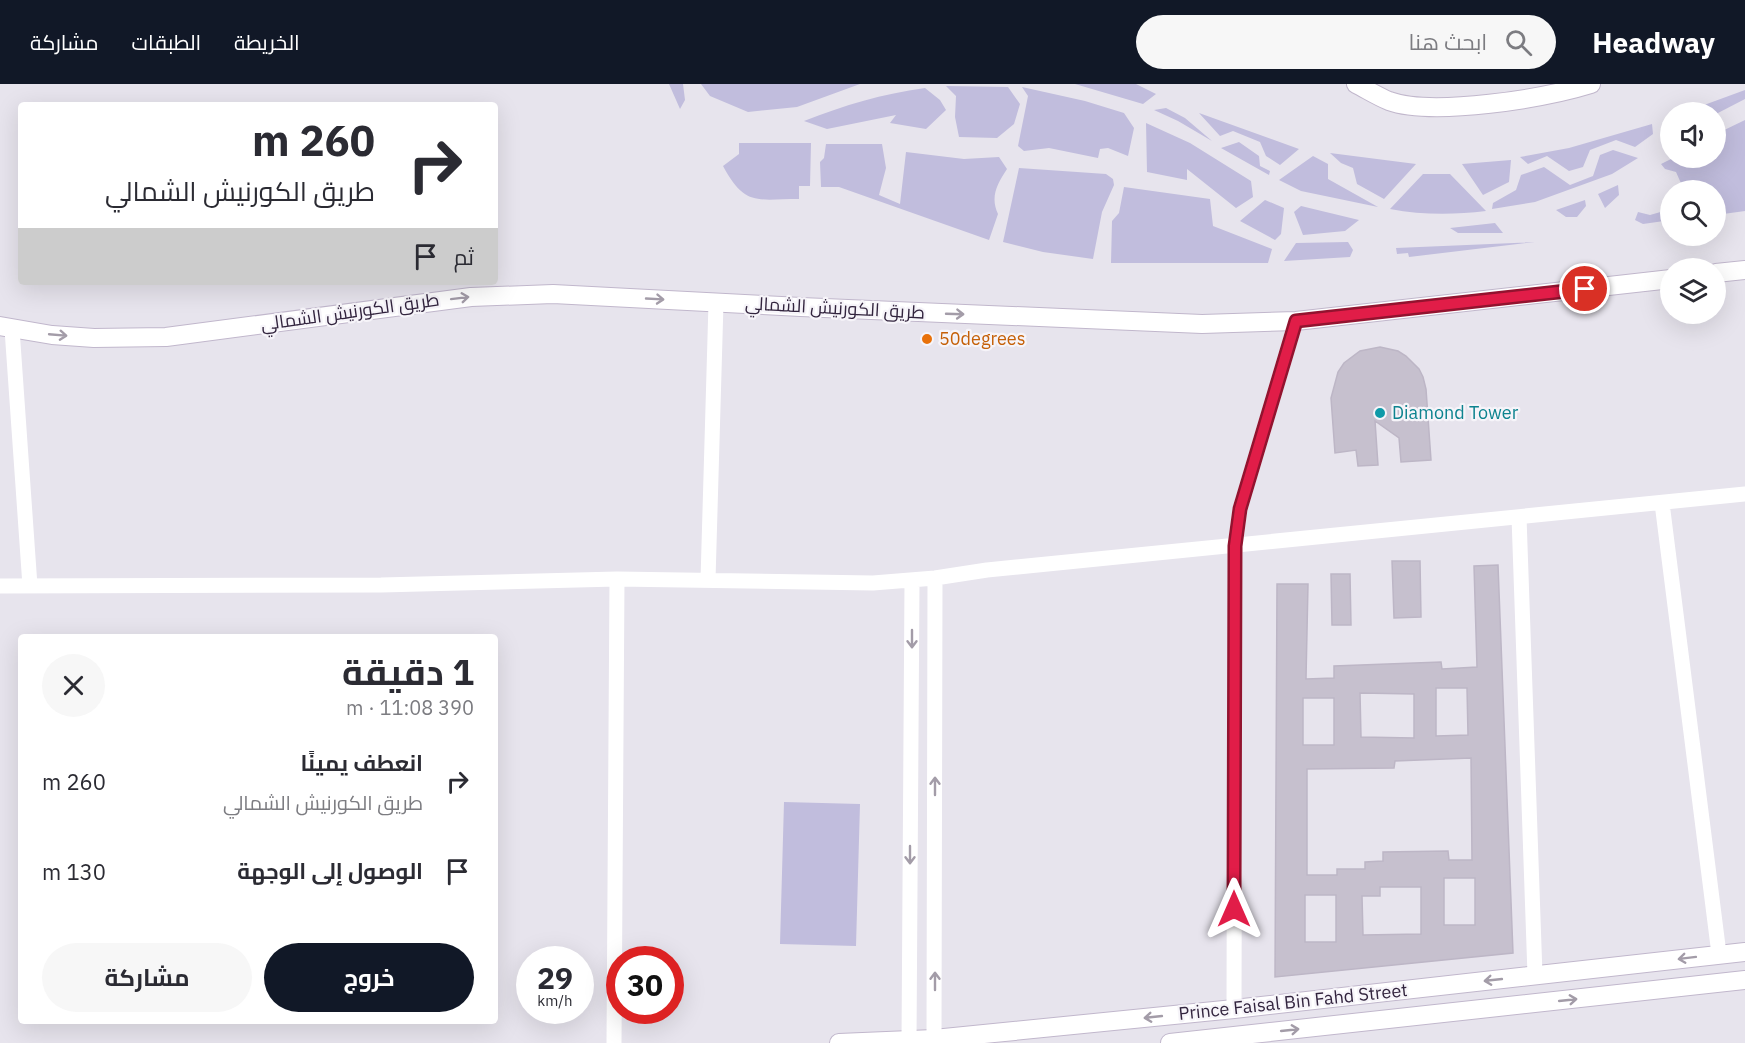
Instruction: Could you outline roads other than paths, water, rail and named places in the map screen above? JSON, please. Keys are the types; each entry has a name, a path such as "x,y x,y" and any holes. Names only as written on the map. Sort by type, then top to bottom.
{"main road":[{"path":"1356,84 1389,101 1439,107 1513,101 1591,84"},
{"path":"1726,272 1745,270"},
{"name":"طريق الكورنيش الشمالي","path":"6,327 52,335 93,338 166,337 481,296 553,294 1202,324 1296,321 1660,280"},
{"name":"Prince Faisal Bin Fahd Street","path":"839,1043 934,1039 1234,1009 1745,952"},
{"name":"Prince Faisal Bin Fahd Street","path":"1170,1043 1745,980"}],"street":[{"path":"708,580 716,303"},
{"path":"1234,1009 1235,546 1240,509 1296,321"},
{"path":"6,327 30,586"},
{"path":"0,586 381,585 617,579 873,583 912,581 987,570 1745,494"},
{"path":"1662,503 1719,954"},
{"path":"1519,517 1535,975"},
{"path":"934,1039 935,578"},
{"path":"614,1043 617,579"},
{"path":"909,1041 912,581"}],"place":[{"name":"50degrees","path":"927,339"},
{"name":"Diamond Tower","path":"1380,413"}]}
